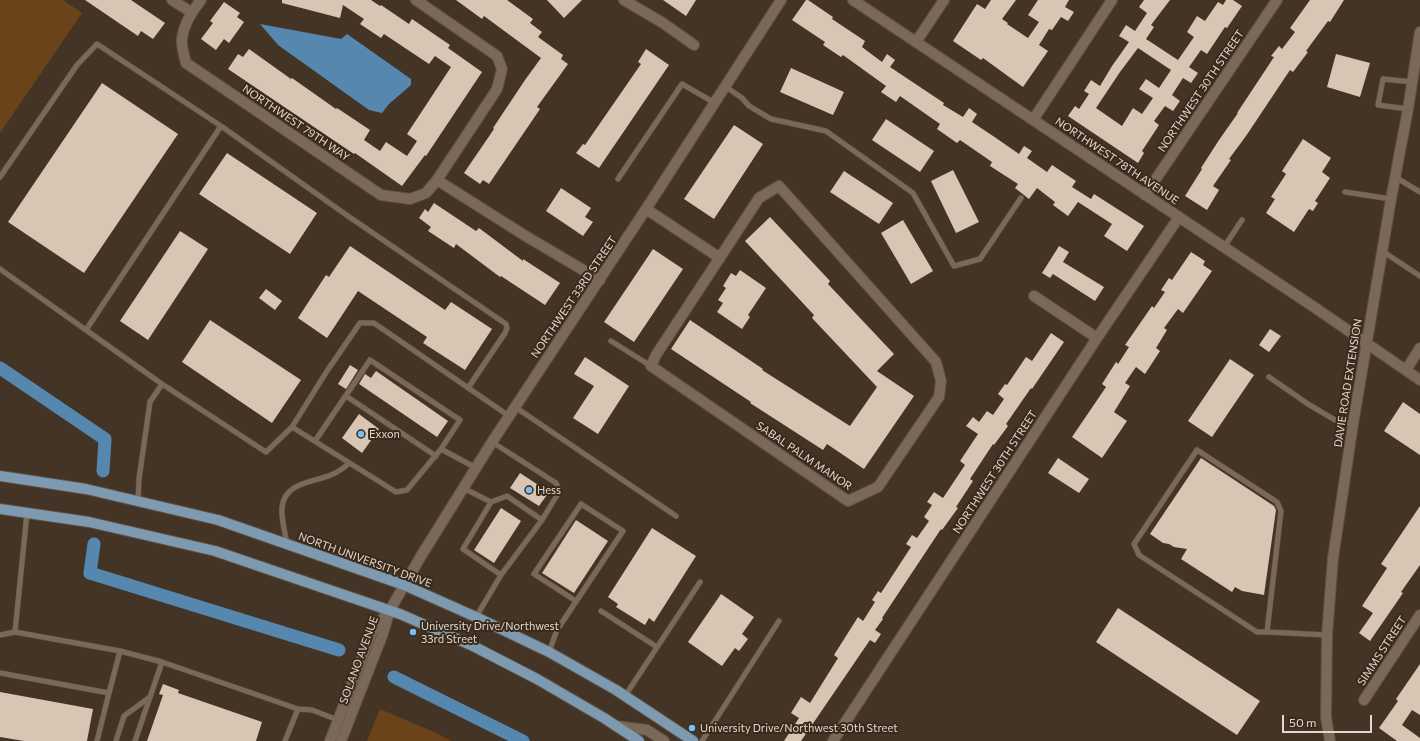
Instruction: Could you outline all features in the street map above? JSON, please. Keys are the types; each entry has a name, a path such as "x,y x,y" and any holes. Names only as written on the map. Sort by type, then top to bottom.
{"main road":[{"name":"NORTH UNIVERSITY DRIVE","path":"0,476 86,489 218,520 404,585 549,652 625,696 693,741"},
{"path":"0,509 89,522 216,551 390,610 473,646 505,662 537,679 639,741"}],"street":[{"path":"172,0 191,12 201,0"},
{"path":"416,0 497,56 502,69 497,89 437,180 524,235 600,280"},
{"path":"624,0 663,23 694,45"},
{"name":"NORTHWEST 33RD STREET","path":"390,610 492,442 646,210 781,0"},
{"name":"NORTHWEST 78TH AVENUE","path":"854,0 1406,370"},
{"path":"916,42 944,0"},
{"path":"1032,120 1112,0"},
{"name":"NORTHWEST 30TH STREET","path":"1145,195 1277,0"},
{"name":"NORTHWEST 79TH WAY","path":"191,12 182,37 182,49 186,64 382,195 410,199 426,193 437,180"},
{"name":"DAVIE ROAD EXTENSION","path":"1330,741 1326,717 1326,635 1333,558 1353,424 1391,199 1413,82 1420,32"},
{"name":"SABAL PALM MANOR","path":"779,186 936,362 941,381 939,397 878,487 848,501 651,366 656,355 720,258 759,198 779,186"},
{"path":"646,210 720,258"},
{"name":"NORTHWEST 30TH STREET","path":"833,741 1096,338 1179,217"},
{"path":"1034,296 1096,338"},
{"path":"1420,348 1406,370 1420,380"},
{"name":"SOLANO AVENUE","path":"330,741 372,632 390,610"},
{"name":"SOLANO AVENUE","path":"341,741 382,636 390,610"},
{"name":"SIMMS STREET","path":"1364,700 1420,615"},
{"path":"616,726 647,730 664,741"}],"lane":[{"path":"0,177 77,65 98,44 221,126 344,214 506,324 507,328 505,333 468,388"},
{"path":"1408,109 1378,105 1383,79 1413,82"},
{"path":"618,180 682,84 715,103"},
{"path":"726,87 742,98 749,106 771,119 826,131 913,192 954,266 980,259 1021,198"},
{"path":"86,330 221,126"},
{"path":"1395,177 1420,192"},
{"path":"1345,192 1391,199"},
{"path":"1224,247 1242,220"},
{"path":"1382,251 1420,276"},
{"path":"0,269 162,384 266,452 292,427 327,371 360,323 374,323 510,416"},
{"path":"611,341 651,366"},
{"path":"292,427 396,492 407,490 436,456 460,420 370,360 315,441"},
{"path":"1269,377 1335,420 1353,424"},
{"path":"138,501 139,479 150,402 162,384"},
{"path":"346,396 436,456"},
{"path":"515,407 676,516"},
{"path":"476,617 501,575 542,520 558,492 556,483 492,442"},
{"path":"441,449 476,468"},
{"path":"1267,632 1281,510 1277,502 1197,450 1134,544 1140,555 1257,632 1326,635"},
{"path":"287,544 282,513 285,498 295,487 330,476 340,471 349,463"},
{"path":"463,488 491,502"},
{"path":"501,575 463,549 491,502 507,496 542,520"},
{"path":"549,652 556,630 576,601 623,532 581,504 534,574 576,601"},
{"path":"15,632 27,513"},
{"path":"625,696 700,582"},
{"path":"601,611 657,647"},
{"path":"702,741 779,621"},
{"path":"0,635 15,632 120,651 162,662 298,709 312,710 338,720"},
{"path":"97,741 120,651"},
{"path":"135,741 162,662"},
{"path":"0,673 109,693"},
{"path":"116,741 124,716 151,696"},
{"path":"285,741 298,709"}],"shaded area":[{"path":"0,0 63,0 82,13 0,133"},
{"path":"380,709 436,733 451,741 367,741"}],"water":[{"path":"260,24 341,39 347,34 411,79 411,85 389,104 382,113 369,110 278,45"}],"building":[{"path":"85,0 131,0 165,23 153,39 141,31 138,36"},
{"path":"282,0 371,0 409,24 412,19 450,45 448,48 482,72 426,156 425,155 402,186 228,69 238,54 243,57 249,49 291,79 292,78 336,109 337,108 370,130 364,140 380,151 386,142 407,156 417,141 407,134 451,67 435,56 429,64 384,34 381,38 360,24 364,19 343,5 340,18 282,3"},
{"path":"456,0 507,0 533,19 530,23 542,32 538,37 563,55 561,59 568,64 537,107 540,109 489,184 483,180 480,184 464,173 541,58 484,16 482,19"},
{"path":"547,0 582,0 564,18"},
{"path":"663,0 696,0 686,16"},
{"path":"806,0 833,17 832,19 865,41 862,47 882,62 887,54 895,60 890,67 944,103 943,105 963,117 969,108 977,114 972,122 1019,154 1024,146 1032,151 1027,158 1047,172 1052,165 1076,181 1072,187 1091,199 1094,194 1144,226 1127,251 1104,236 1112,224 1078,202 1068,216 1053,205 1055,202 1037,188 1029,199 1015,188 1018,184 990,166 992,162 960,140 957,143 937,129 940,124 900,96 896,102 881,92 886,86 843,55 841,57 823,45 825,42 792,20"},
{"path":"991,0 1016,0 1002,19 1028,38 1039,22 1028,15 1038,0 1069,0 1065,7 1074,12 1068,21 1061,17 1052,30 1049,29 1039,45 1048,51 1023,87 983,58 981,60 953,41 977,4 985,9"},
{"path":"1144,0 1170,0 1151,25 1154,27 1146,39 1178,60 1194,37 1187,32 1197,16 1205,21 1218,2 1223,5 1226,0 1233,0 1242,6 1227,28 1225,27 1207,54 1201,50 1189,67 1198,73 1191,83 1183,78 1172,95 1180,101 1173,111 1165,106 1154,121 1159,125 1142,151 1144,153 1138,163 1068,116 1075,106 1079,109 1089,94 1084,91 1091,80 1100,86 1129,42 1119,36 1126,25 1135,31 1147,13 1139,7","holes":["1138,48 1171,70 1159,88 1146,79 1139,89 1153,98 1142,114 1133,108 1122,126 1096,108"]},
{"path":"1310,0 1344,0 1330,22 1328,21 1306,51 1308,52 1293,72 1290,70 1229,159 1231,160 1213,186 1219,190 1207,210 1185,196 1202,169 1201,168 1274,57 1271,56 1279,46 1282,49 1295,32 1290,28"},
{"path":"224,2 240,13 237,17 244,22 229,43 224,39 216,50 201,39 213,23 210,21"},
{"path":"646,49 669,65 599,168 576,153 583,144 585,145 641,64 638,62"},
{"path":"1336,54 1370,63 1360,97 1327,87"},
{"path":"791,68 844,92 833,115 780,92"},
{"path":"102,83 178,134 84,273 8,222"},
{"path":"886,119 934,151 920,172 872,140"},
{"path":"734,125 763,144 714,219 684,199"},
{"path":"1303,139 1331,158 1322,172 1330,178 1315,201 1318,203 1313,211 1309,209 1294,232 1266,213 1275,199 1271,197 1286,174 1282,171"},
{"path":"227,153 317,213 290,254 199,194"},
{"path":"953,170 979,222 956,233 931,181"},
{"path":"844,171 893,203 879,224 830,192"},
{"path":"561,188 591,208 585,217 593,222 583,236 546,211"},
{"path":"434,203 476,231 479,228 523,261 523,259 560,283 545,305 501,276 500,277 456,244 454,248 428,231 431,227 419,218 425,209 428,212"},
{"path":"770,217 830,281 828,284 894,354 877,371 914,396 864,469 827,444 823,450 750,403 751,402 671,349 690,320 763,369 762,370 850,426 877,387 812,318 814,315 745,241"},
{"path":"903,220 933,271 911,284 881,233"},
{"path":"180,231 208,249 148,340 120,321"},
{"path":"350,246 445,310 451,302 492,329 465,370 423,343 427,337 358,291 327,338 298,318 326,275 329,277"},
{"path":"1059,246 1069,252 1063,262 1104,287 1095,301 1053,274 1050,278 1042,273"},
{"path":"653,249 683,269 634,342 604,322"},
{"path":"1191,252 1205,261 1203,265 1212,271 1183,313 1178,309 1164,328 1167,330 1156,348 1160,351 1145,374 1136,367 1125,383 1130,386 1114,412 1127,421 1102,458 1072,437 1106,387 1102,384 1116,362 1118,364 1129,347 1125,345 1152,306 1154,308 1165,292 1161,290 1169,278 1172,280"},
{"path":"740,270 766,288 748,315 750,317 742,329 717,312 723,303 718,300 726,288 723,286 731,273 736,276"},
{"path":"266,289 282,301 275,310 259,298"},
{"path":"210,320 301,380 272,423 182,362"},
{"path":"1270,329 1281,336 1269,352 1259,345"},
{"path":"1051,333 1064,342 1006,424 1008,426 994,445 993,444 970,479 973,481 956,507 958,508 942,530 941,529 882,618 883,619 875,630 881,634 875,643 870,640 801,741 784,741 799,718 791,713 801,697 810,703 838,658 834,655 858,617 863,621 875,602 872,600 878,591 881,593 911,547 906,544 912,535 917,538 929,521 924,517 932,505 927,502 934,492 943,498 965,465 960,461 978,434 966,426 973,417 979,422 987,411 993,415 1004,399 998,394 1005,384 1007,385 1026,357 1032,361"},
{"path":"585,357 629,386 598,434 573,418 594,386 574,374"},
{"path":"1230,359 1254,375 1212,437 1188,421"},
{"path":"350,365 358,370 346,389 338,384"},
{"path":"376,371 448,421 437,437 359,384 365,374 371,378"},
{"path":"1403,402 1420,414 1420,455 1384,431"},
{"name":"Exxon","path":"359,414 379,429 362,453 342,438"},
{"path":"1058,458 1089,479 1079,493 1048,473"},
{"path":"1201,458 1274,506 1276,510 1264,595 1242,591 1235,587 1232,592 1181,559 1187,549 1174,547 1163,543 1150,534"},
{"name":"Hess","path":"520,473 549,492 539,506 510,488"},
{"path":"1420,506 1420,565 1370,641 1359,633 1373,613 1362,606 1387,568 1381,564"},
{"path":"501,508 521,521 494,563 474,550"},
{"path":"576,520 608,541 574,593 542,573"},
{"path":"652,528 696,556 654,622 649,618 645,625 616,607 618,604 608,597"},
{"path":"721,594 754,617 742,634 748,639 739,651 735,648 722,666 688,642"},
{"path":"1118,608 1260,701 1237,735 1096,642"},
{"path":"1420,664 1420,715 1412,710 1402,725 1420,738 1420,741 1397,741 1379,728 1398,701 1396,699"},
{"path":"163,684 179,690 178,693 262,722 256,741 147,741 163,695 159,694"},
{"path":"0,692 93,709 87,741 24,741 0,737"}],"waterway":[{"path":"0,368 105,439 103,471"},
{"path":"94,544 90,573 339,650"},
{"path":"394,677 523,741"}],"place":[{"name":"Exxon","path":"361,434"},
{"name":"Hess","path":"529,490"},
{"name":"University Drive/Northwest 33rd Street","path":"413,632"},
{"name":"University Drive/Northwest 30th Street","path":"692,728"}]}
